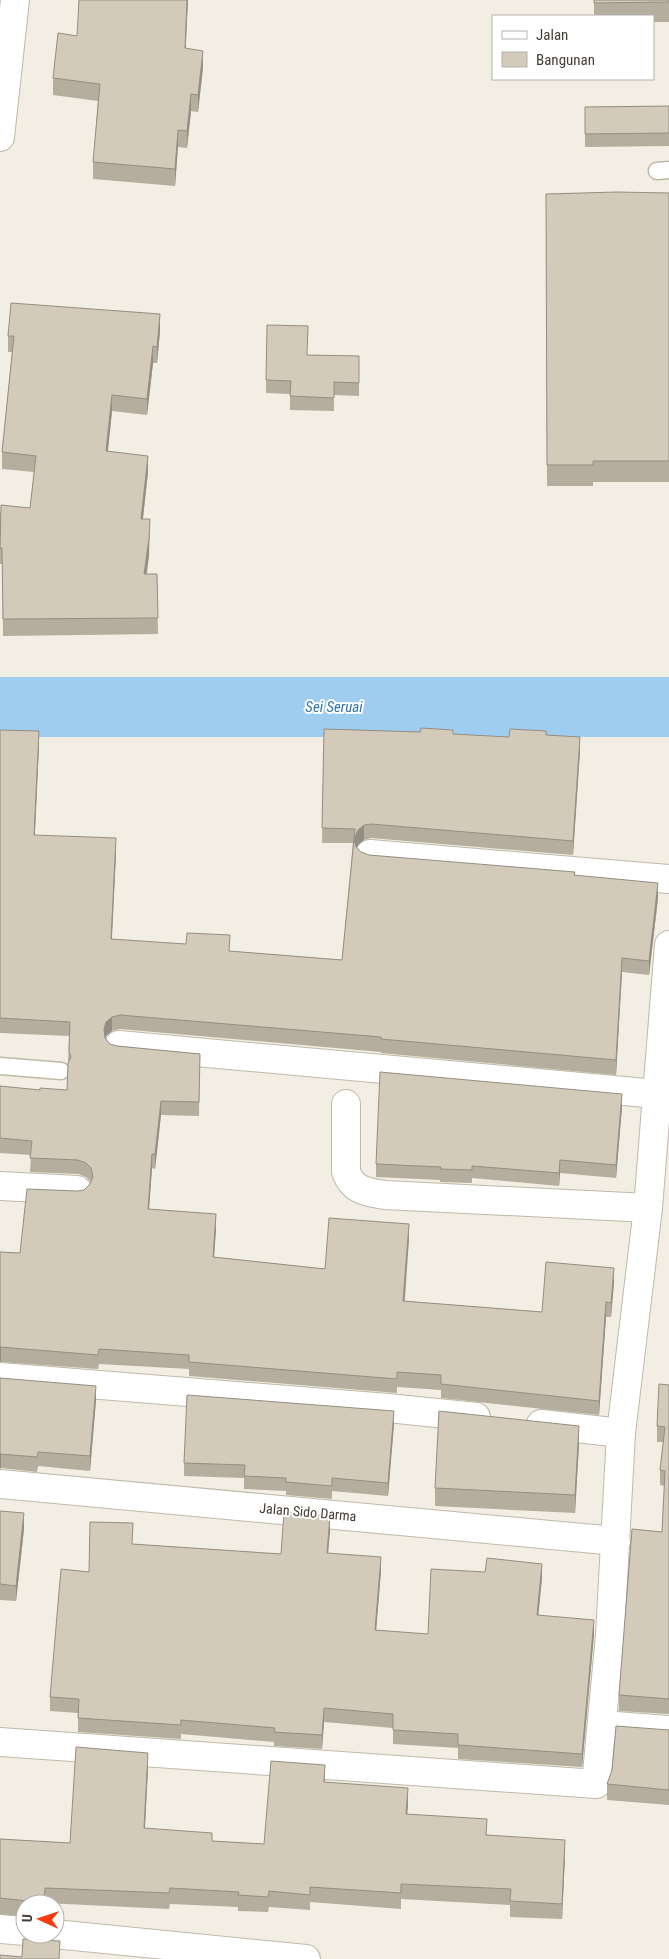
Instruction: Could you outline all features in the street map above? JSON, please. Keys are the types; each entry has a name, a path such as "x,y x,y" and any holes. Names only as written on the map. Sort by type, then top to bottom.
{"street":[{"path":"0,137 15,0"},
{"path":"370,854 669,879"},
{"path":"0,1742 596,1784 616,1541 621,1433 648,1208 668,980 669,945"},
{"path":"119,1045 657,1094"},
{"path":"346,1104 346,1172 349,1181 363,1192 385,1195 648,1208"},
{"path":"0,1186 77,1190"},
{"path":"0,1377 378,1407 621,1433"},
{"name":"Jalan Sido Darma","path":"0,1484 616,1541"},
{"path":"602,1725 669,1730"},
{"path":"0,1929 15,1930"},
{"path":"65,1935 293,1958"}],"lane":[{"path":"0,1066 60,1071"}],"building":[{"path":"79,0 187,0 185,48 203,51 198,95 191,94 187,131 178,130 175,169 93,162 100,84 53,78 58,33 77,36"},
{"path":"594,0 669,0 669,2 594,3"},
{"path":"669,106 669,133 585,134 585,107"},
{"path":"669,193 669,461 593,461 593,465 547,465 546,194"},
{"path":"11,303 160,314 157,347 153,346 147,399 112,395 106,451 148,456 141,519 150,519 144,574 157,574 158,618 3,619 2,548 0,548 1,505 30,508 36,456 2,452 14,336 8,336"},
{"path":"267,325 308,326 307,355 359,356 359,383 334,382 334,398 290,396 291,381 266,380"},
{"path":"421,728 453,730 453,734 509,737 510,729 546,731 546,735 580,737 573,841 371,824 364,825 358,830 354,839 355,829 322,828 324,729 420,732"},
{"path":"0,730 39,731 34,835 116,838 111,939 186,944 187,933 230,935 229,951 342,960 354,839 356,847 361,852 369,855 575,872 574,875 658,883 649,961 622,958 616,1060 381,1039 381,1037 120,1015 112,1017 106,1022 104,1029 105,1038 110,1044 200,1054 199,1102 161,1101 155,1154 152,1154 148,1209 216,1214 213,1257 325,1269 329,1218 409,1224 403,1301 542,1312 546,1262 614,1268 611,1303 606,1302 599,1401 441,1384 441,1375 397,1372 397,1379 189,1362 189,1355 99,1349 98,1355 0,1347 0,1252 20,1253 27,1189 84,1190 90,1184 93,1177 91,1168 86,1163 78,1160 30,1158 32,1141 0,1138 0,1086 40,1090 40,1088 67,1090 68,1063 71,1057 69,1051 70,1022 0,1018"},
{"path":"380,1072 622,1094 616,1165 560,1160 559,1173 472,1166 472,1170 376,1164"},
{"path":"0,1378 96,1386 90,1456 38,1452 37,1457 0,1454"},
{"path":"659,1384 669,1385 669,1699 619,1695 632,1529 662,1532 665,1471 660,1470 665,1427 657,1426"},
{"path":"187,1395 394,1411 388,1483 332,1478 332,1486 286,1482 286,1478 244,1476 245,1465 184,1463"},
{"path":"439,1411 579,1426 575,1495 435,1488"},
{"path":"0,1511 24,1513 16,1586 0,1584"},
{"path":"284,1512 330,1516 327,1553 381,1557 375,1630 428,1634 431,1569 485,1572 487,1558 542,1564 537,1615 594,1620 582,1754 458,1745 458,1734 393,1730 393,1714 324,1708 322,1735 274,1732 275,1728 181,1720 181,1725 78,1718 79,1699 50,1697 61,1569 89,1572 90,1522 133,1523 132,1544 281,1554"},
{"path":"616,1726 669,1730 669,1790 607,1784 612,1770"},
{"path":"76,1747 148,1753 144,1828 212,1833 212,1841 264,1844 271,1761 325,1765 324,1782 408,1788 406,1814 487,1819 486,1835 565,1840 562,1904 510,1901 511,1889 401,1884 401,1893 310,1887 310,1895 269,1891 268,1897 238,1895 239,1892 170,1888 169,1893 45,1888 45,1894 15,1894 15,1900 0,1898 0,1839 70,1843"},
{"path":"23,1944 60,1944 59,1959 0,1959 0,1955 22,1957"}],"waterway":[{"name":"Sei Seruai","path":"0,707 669,707"}]}
